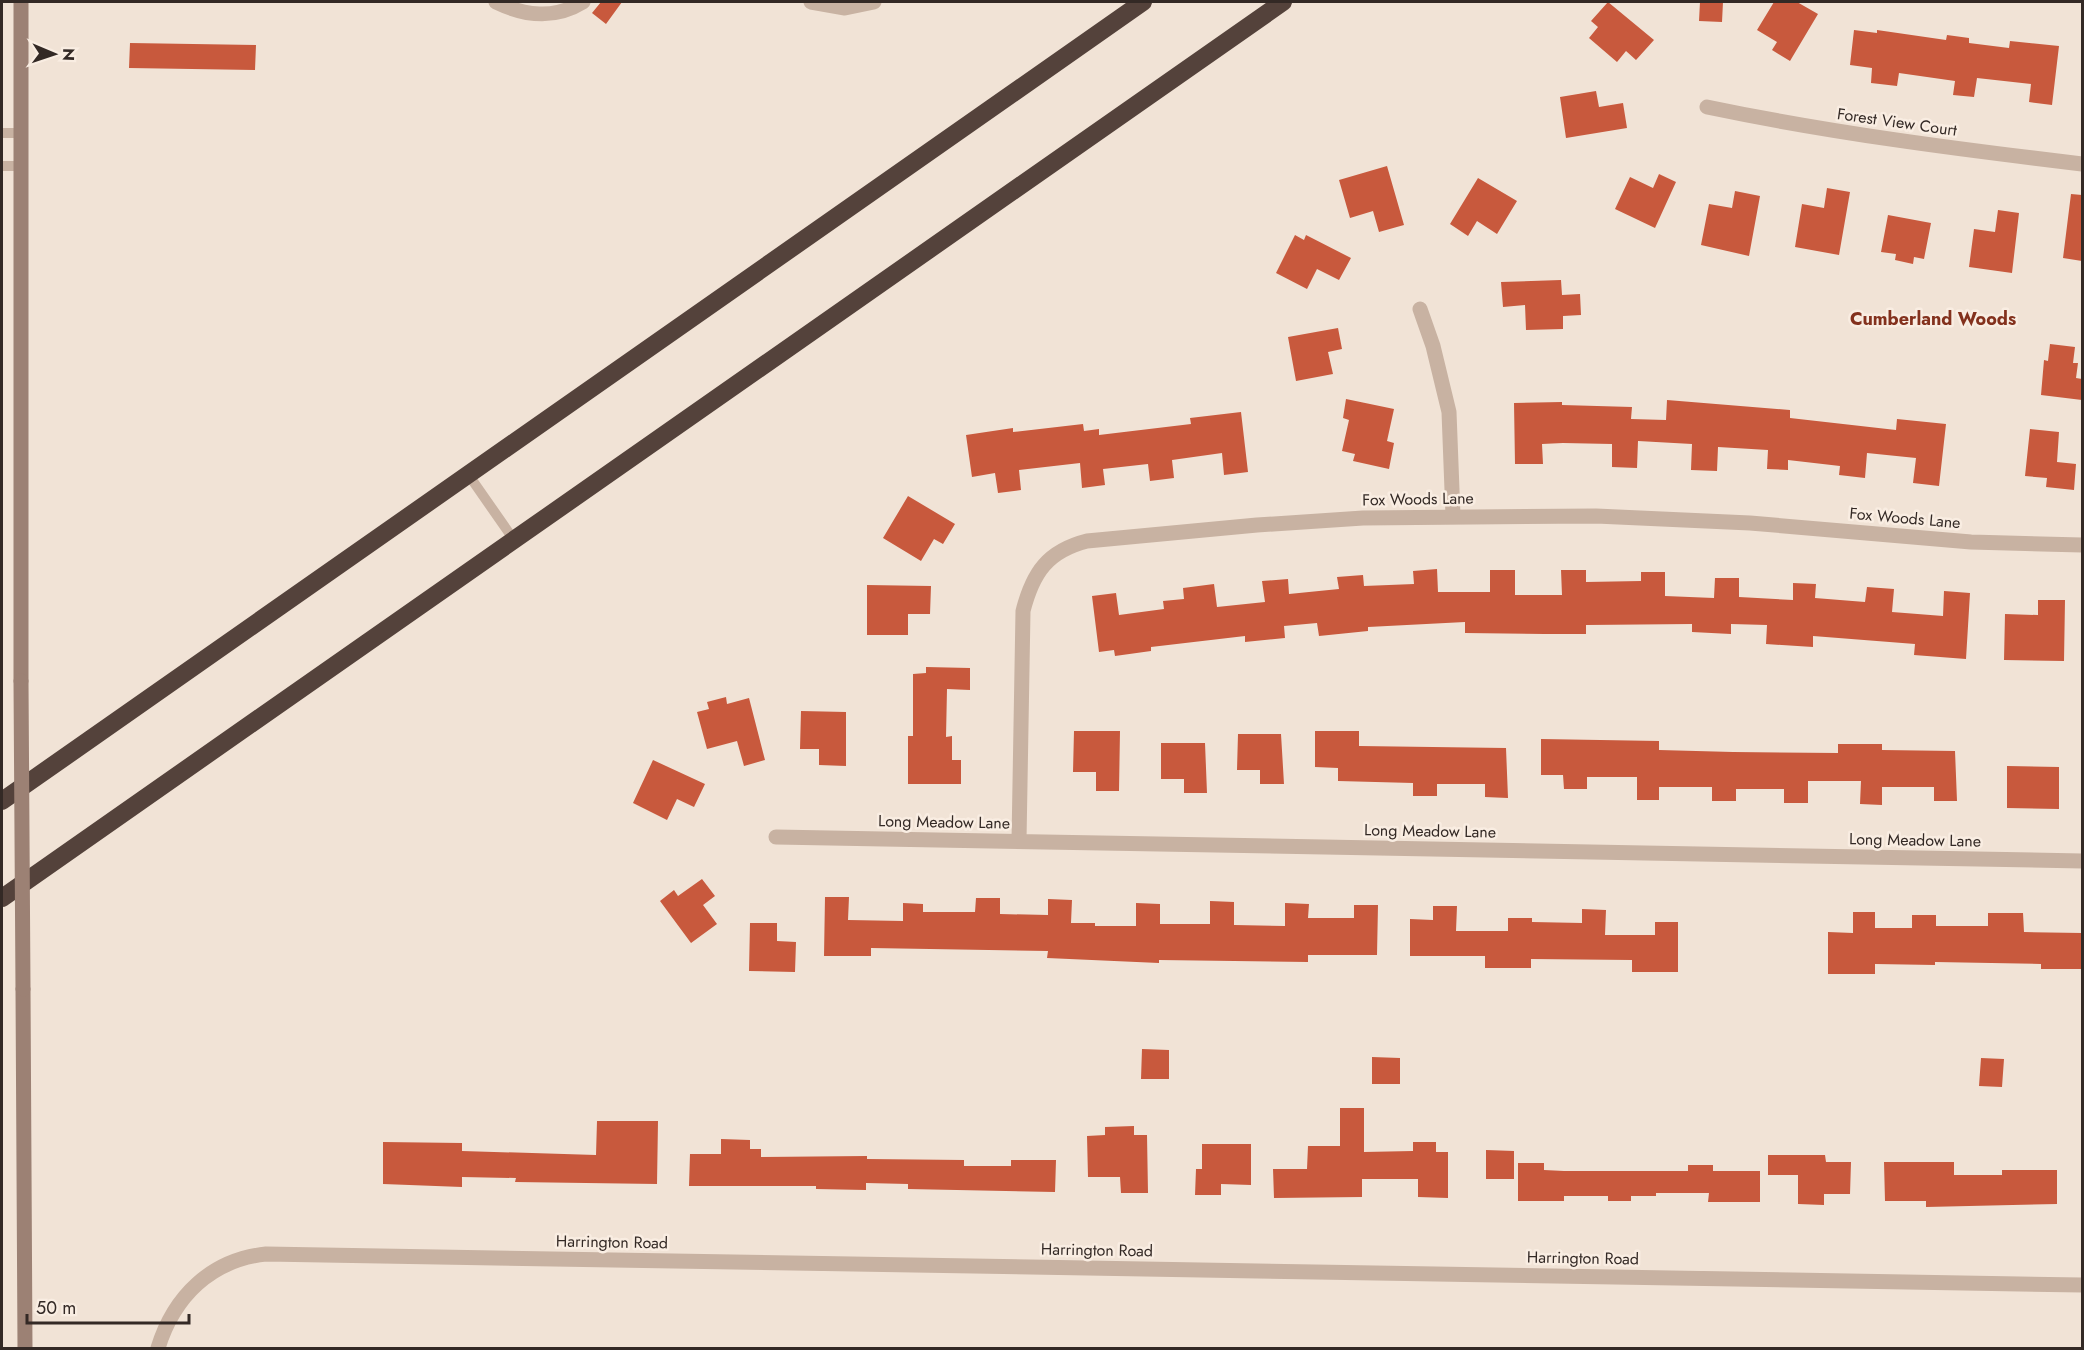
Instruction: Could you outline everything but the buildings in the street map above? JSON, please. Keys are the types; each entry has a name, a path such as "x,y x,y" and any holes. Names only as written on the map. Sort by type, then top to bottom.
{"highway":[{"path":"2,801 1143,2"},
{"path":"2,898 1283,2"}],"main road":[{"path":"21,2 21,681 25,1348"}],"street":[{"path":"496,2 530,15 567,10 583,2"},
{"path":"811,2 845,8 874,2"},
{"name":"Forest View Court","path":"1707,106 1780,122 1897,141 2082,164"},
{"path":"1420,309 1438,364 1449,412 1453,516"},
{"name":"Fox Woods Lane","path":"1019,841 1023,611 1033,580 1047,561 1065,547 1087,541 1257,525 1453,516 1671,519 1971,542 2082,545"},
{"name":"Long Meadow Lane","path":"776,837 2082,861"},
{"name":"Harrington Road","path":"158,1348 165,1326 174,1309 206,1274 244,1257 266,1254 2082,1285"}],"lane":[{"path":"2,133 21,133"},
{"path":"2,166 21,166"},
{"path":"468,474 514,540"}],"district":[{"name":"Cumberland Woods","path":"1933,319"}]}
